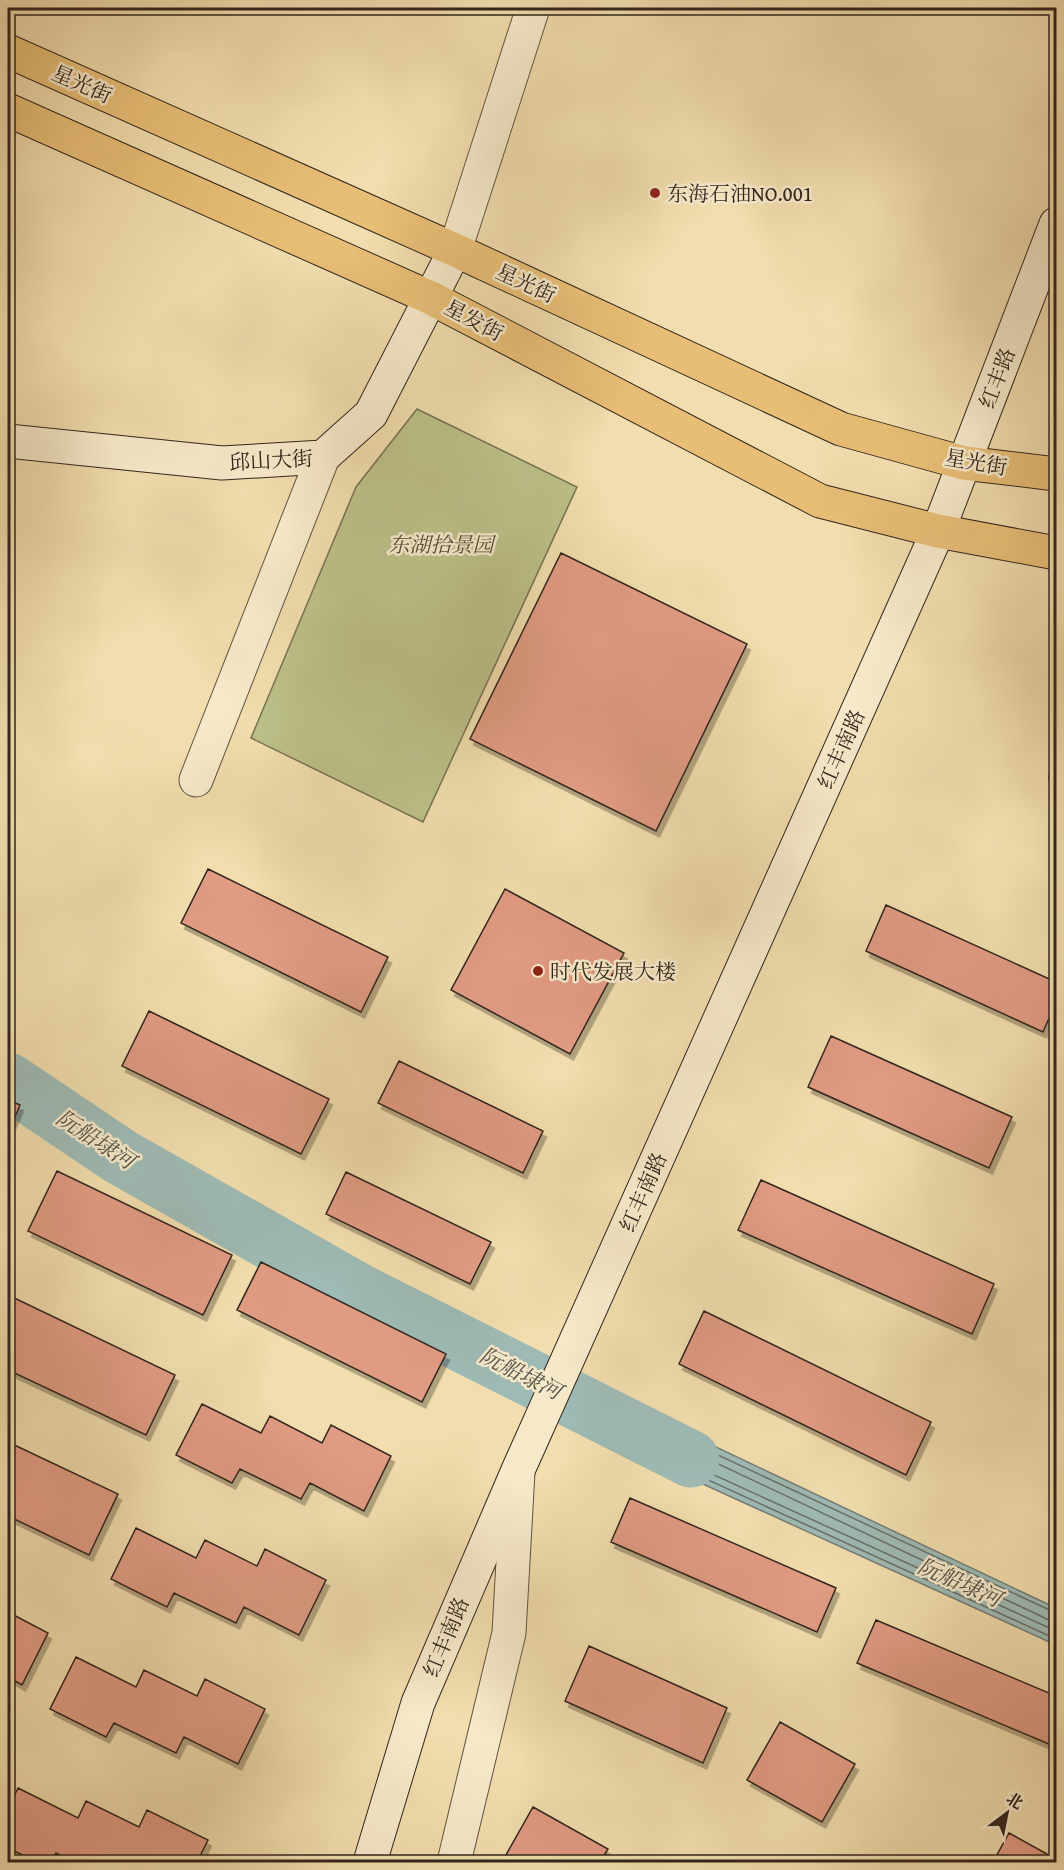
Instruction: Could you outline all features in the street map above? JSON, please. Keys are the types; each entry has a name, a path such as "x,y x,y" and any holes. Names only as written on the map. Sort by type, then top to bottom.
{"main road":[{"name":"星光街","path":"8,51 455,250 841,429 964,463 1056,474"},
{"name":"星发街","path":"8,111 431,298 820,501 938,531"},
{"path":"938,531 1056,553"}],"street":[{"name":"邱山大街","path":"8,441 222,463 323,457 371,414 455,250 533,8"},
{"name":"红丰路","path":"938,531 1056,224"},
{"path":"195,780 323,457"},
{"name":"红丰南路","path":"370,1863 418,1703 519,1469 938,531"},
{"path":"454,1863 509,1633 519,1469"}],"green space":[{"name":"东湖拾景园","path":"417,409 577,487 423,822 251,738 356,487"}],"water":[{"path":"628,1408 661,1421 1056,1608 1056,1645 613,1443"}],"building":[{"path":"561,553 747,644 656,831 470,739"},
{"path":"1054,712 1056,712 1056,780 1049,780"},
{"path":"208,869 388,957 361,1012 181,923"},
{"name":"时代发展大楼","path":"505,889 624,953 570,1054 451,990"},
{"path":"886,905 1056,982 1056,1002 1043,1032 866,951"},
{"path":"149,1011 329,1099 301,1154 122,1066"},
{"path":"831,1036 1012,1117 989,1168 808,1087"},
{"path":"399,1061 543,1131 523,1173 378,1103"},
{"path":"8,1100 20,1105 8,1133"},
{"path":"57,1171 232,1255 203,1315 28,1231"},
{"path":"346,1172 491,1242 470,1284 326,1214"},
{"path":"761,1180 994,1284 972,1334 738,1230"},
{"path":"261,1262 446,1354 422,1402 237,1310"},
{"path":"8,1295 175,1375 146,1435 8,1370"},
{"path":"704,1311 931,1422 906,1475 679,1364"},
{"path":"202,1404 261,1433 270,1416 322,1443 331,1425 391,1456 364,1511 310,1483 301,1499 240,1469 232,1483 176,1455"},
{"path":"8,1442 118,1494 89,1555 8,1516"},
{"path":"630,1498 836,1588 817,1632 611,1542"},
{"path":"136,1528 196,1558 205,1540 257,1566 265,1549 326,1580 299,1635 244,1607 236,1623 174,1593 167,1607 111,1579"},
{"path":"8,1612 48,1633 22,1685 8,1677"},
{"path":"876,1620 1056,1696 1056,1747 857,1663"},
{"path":"589,1646 727,1708 703,1763 565,1701"},
{"path":"76,1657 136,1687 144,1670 197,1696 205,1679 265,1709 238,1764 184,1737 176,1753 114,1723 106,1737 50,1709"},
{"path":"780,1722 855,1764 822,1822 747,1780"},
{"path":"18,1788 78,1818 86,1801 139,1827 147,1810 208,1840 197,1862 74,1862 56,1853 51,1862 37,1862 8,1848 8,1809"},
{"path":"533,1807 608,1849 600,1862 502,1862"},
{"path":"1009,1833 1056,1859 1056,1862 993,1862"}],"waterway":[{"name":"阮船埭河","path":"8,1081 121,1157 363,1294 691,1459"}],"place":[{"name":"东海石油NO.001","path":"655,193"},
{"name":"时代发展大楼","path":"538,971"}]}
